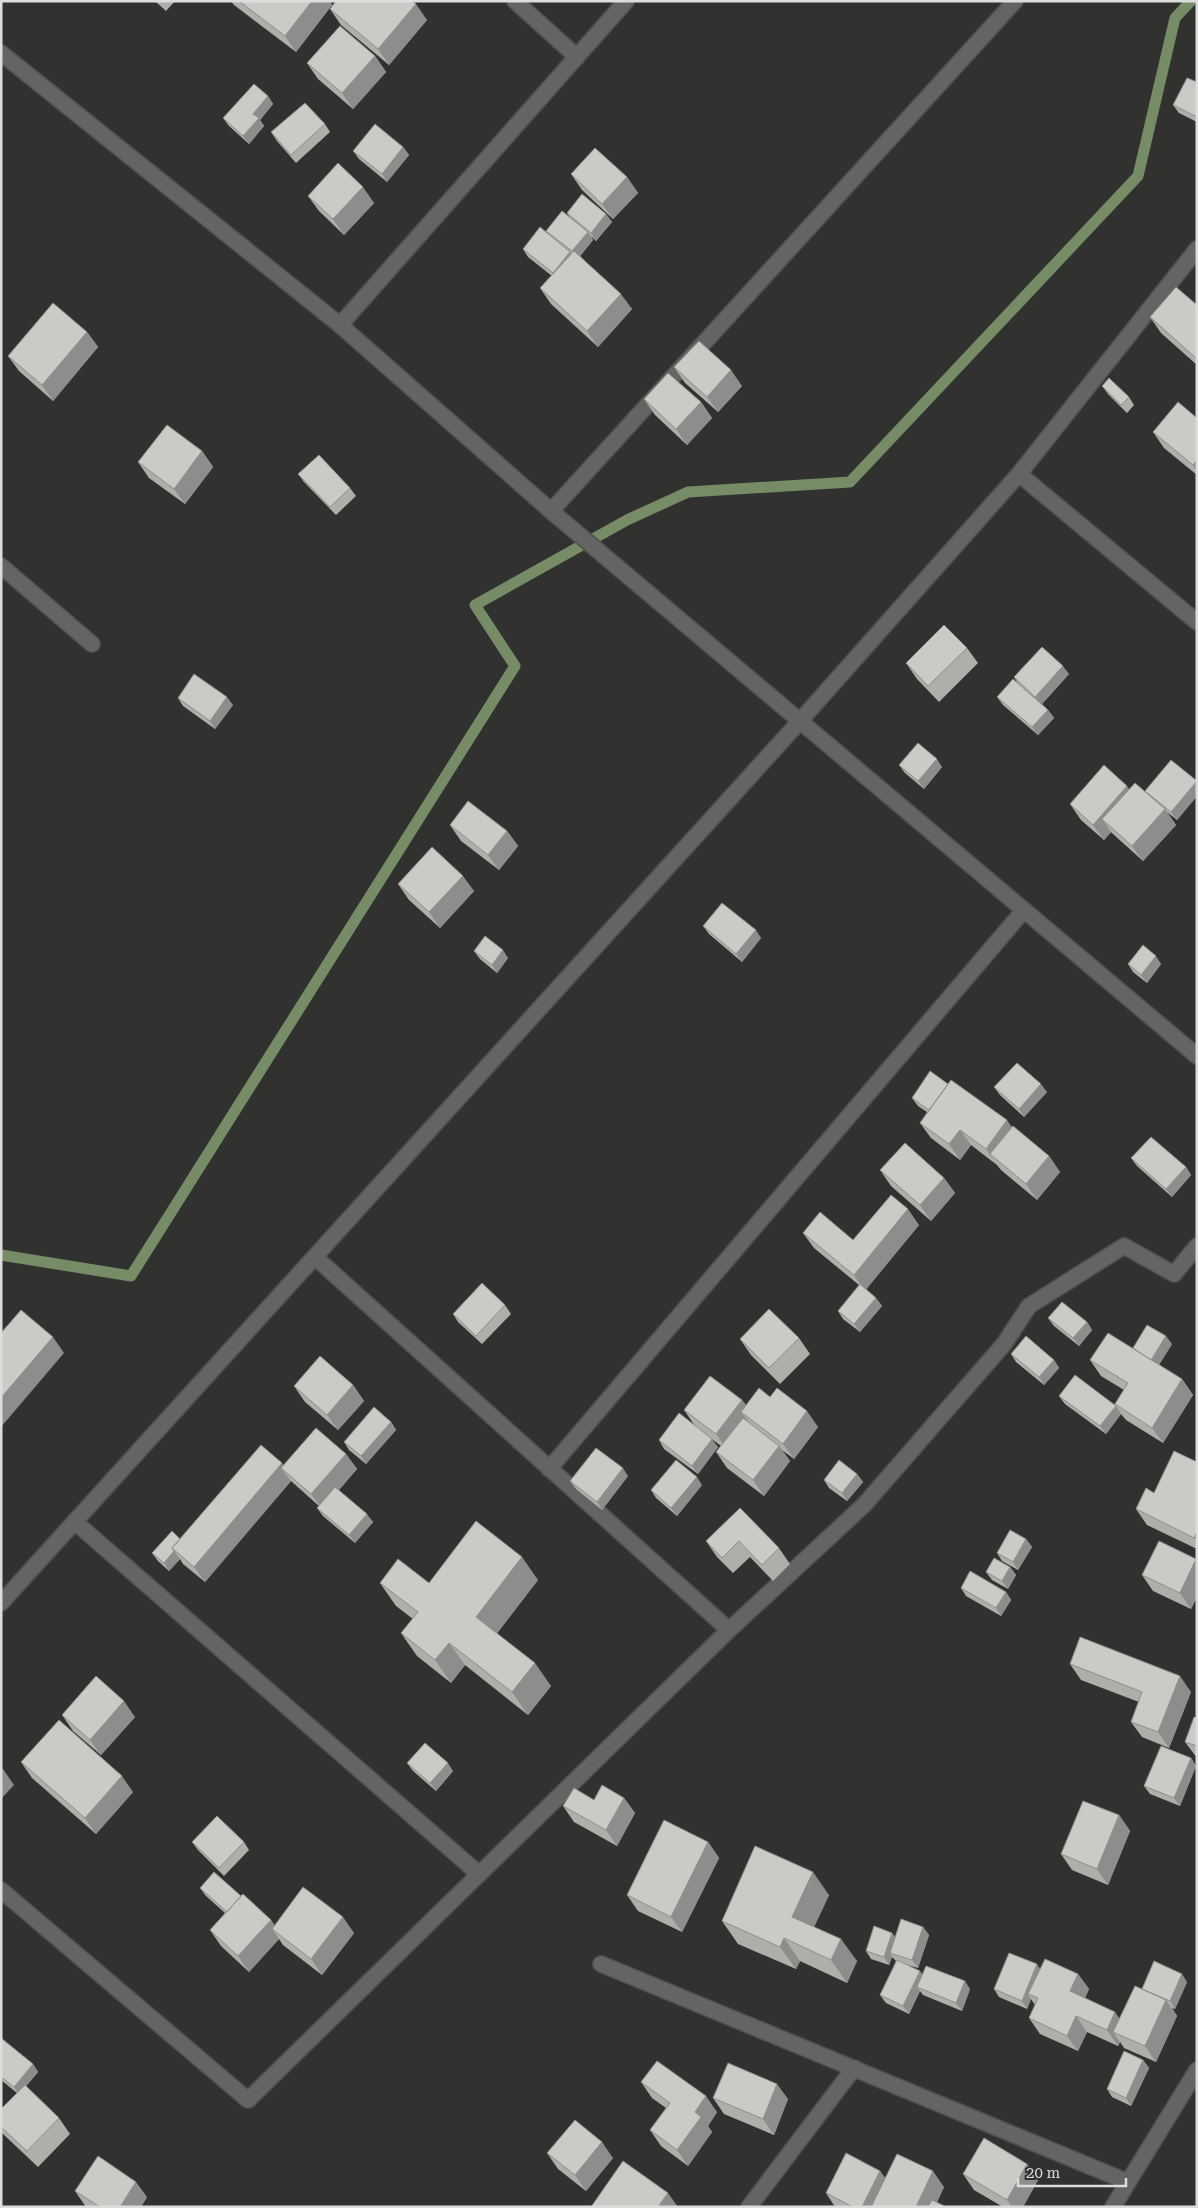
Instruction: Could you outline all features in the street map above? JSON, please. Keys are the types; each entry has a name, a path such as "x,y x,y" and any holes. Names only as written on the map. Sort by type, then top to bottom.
{"street":[{"path":"515,1 577,57"},
{"path":"340,325 626,1"},
{"path":"551,511 1014,1"},
{"path":"1,53 340,325 551,511 1197,1056"},
{"path":"1,1603 800,721 1019,474 1197,248"},
{"path":"1019,474 1197,622"},
{"path":"1,566 92,644"},
{"path":"549,1469 1024,910"},
{"path":"1,1890 248,2100 729,1630 864,1505 1004,1344 1029,1306 1124,1246 1174,1274 1197,1246"},
{"path":"314,1257 729,1630"},
{"path":"75,1522 479,1874"},
{"path":"602,1964 1128,2182"},
{"path":"749,2207 854,2068"},
{"path":"1114,2207 1197,2070"}],"building":[{"path":"239,1 312,1 285,36"},
{"path":"336,1 412,1 416,4 378,49 330,9"},
{"path":"340,26 375,56 342,93 307,63"},
{"path":"1187,78 1197,82 1197,117 1173,105"},
{"path":"254,84 268,96 253,114 259,118 243,136 223,118"},
{"path":"305,103 325,124 291,155 271,132"},
{"path":"375,124 403,147 382,174 353,151"},
{"path":"595,148 627,177 602,204 571,174"},
{"path":"338,163 363,187 333,219 308,196"},
{"path":"582,194 606,214 591,233 567,213"},
{"path":"562,211 588,232 572,251 546,231"},
{"path":"540,227 570,252 553,273 523,249"},
{"path":"574,251 621,294 587,331 540,288"},
{"path":"1176,287 1197,305 1197,359 1150,317"},
{"path":"53,303 87,332 42,385 8,356"},
{"path":"699,341 731,370 707,397 674,367"},
{"path":"668,373 701,402 676,429 644,399"},
{"path":"1109,378 1129,397 1121,405 1102,386"},
{"path":"1178,402 1197,418 1197,460 1193,465 1153,432"},
{"path":"167,425 202,451 174,489 138,462"},
{"path":"319,455 350,488 330,507 298,474"},
{"path":"944,625 967,648 928,686 906,663"},
{"path":"1042,647 1063,666 1035,697 1014,677"},
{"path":"194,674 227,697 210,721 178,698"},
{"path":"1013,679 1048,710 1032,727 997,697"},
{"path":"918,743 937,759 918,781 899,765"},
{"path":"1171,760 1197,781 1171,812 1145,791"},
{"path":"1104,765 1127,786 1093,825 1070,804"},
{"path":"1135,783 1165,809 1132,846 1102,819"},
{"path":"468,801 507,831 488,855 450,825"},
{"path":"432,847 463,876 429,912 398,884"},
{"path":"722,903 756,930 736,954 703,926"},
{"path":"485,936 503,950 492,965 474,951"},
{"path":"1143,945 1156,956 1141,975 1128,964"},
{"path":"1017,1063 1041,1084 1019,1109 994,1087"},
{"path":"930,1071 948,1084 929,1110 912,1098"},
{"path":"951,1080 1007,1120 986,1149 960,1130 949,1144 920,1123"},
{"path":"1013,1126 1049,1156 1026,1184 990,1154"},
{"path":"1151,1137 1186,1167 1166,1189 1131,1158"},
{"path":"905,1143 944,1178 920,1205 880,1170"},
{"path":"891,1195 908,1209 854,1275 803,1233 820,1212 853,1240"},
{"path":"482,1283 505,1305 476,1336 453,1314"},
{"path":"860,1284 876,1298 854,1324 838,1311"},
{"path":"1062,1302 1087,1322 1073,1338 1048,1318"},
{"path":"769,1309 799,1338 769,1368 740,1339"},
{"path":"21,1310 53,1337 1,1398 1,1333"},
{"path":"1147,1325 1166,1336 1151,1360 1133,1348"},
{"path":"1108,1333 1182,1379 1152,1428 1115,1404 1128,1383 1090,1360"},
{"path":"1026,1336 1054,1360 1039,1377 1011,1354"},
{"path":"320,1356 353,1385 327,1415 294,1386"},
{"path":"1075,1375 1116,1406 1100,1426 1059,1396"},
{"path":"710,1376 742,1400 716,1434 684,1410"},
{"path":"759,1388 770,1397 777,1388 807,1411 783,1444 741,1412"},
{"path":"374,1407 391,1422 361,1456 344,1442"},
{"path":"679,1413 712,1439 692,1466 659,1440"},
{"path":"743,1418 779,1446 753,1480 716,1452"},
{"path":"316,1428 346,1454 311,1494 281,1468"},
{"path":"261,1445 282,1463 194,1567 172,1548"},
{"path":"596,1448 623,1468 597,1502 570,1481"},
{"path":"1174,1451 1197,1462 1197,1531 1194,1538 1136,1509 1146,1488 1154,1493"},
{"path":"676,1460 697,1477 671,1508 651,1490"},
{"path":"839,1460 857,1474 842,1493 824,1480"},
{"path":"335,1487 367,1514 349,1535 317,1508"},
{"path":"740,1508 779,1548 762,1565 739,1541 722,1558 706,1541"},
{"path":"476,1521 522,1557 476,1617 535,1663 512,1692 449,1643 435,1660 401,1633 418,1612 380,1583 398,1559 429,1583"},
{"path":"1010,1530 1026,1539 1013,1562 997,1553"},
{"path":"172,1531 180,1539 172,1548 174,1551 164,1563 152,1553"},
{"path":"1159,1541 1196,1559 1180,1593 1142,1575"},
{"path":"994,1558 1010,1567 1002,1581 986,1572"},
{"path":"970,1571 1006,1592 996,1608 961,1588"},
{"path":"1080,1637 1180,1676 1158,1732 1131,1722 1142,1692 1070,1664"},
{"path":"96,1676 124,1701 90,1740 62,1715"},
{"path":"1194,1717 1197,1718 1197,1746 1185,1742"},
{"path":"59,1720 122,1776 85,1818 21,1762"},
{"path":"425,1743 448,1763 430,1783 407,1763"},
{"path":"1161,1746 1191,1758 1174,1798 1144,1786"},
{"path":"602,1785 624,1798 606,1830 563,1806 574,1788 594,1800"},
{"path":"1083,1801 1119,1815 1097,1869 1061,1854"},
{"path":"217,1816 244,1842 219,1868 192,1842"},
{"path":"664,1820 708,1842 671,1917 627,1895"},
{"path":"755,1846 813,1872 792,1917 841,1939 831,1960 784,1938 780,1947 722,1921"},
{"path":"214,1872 241,1896 227,1912 200,1888"},
{"path":"303,1887 343,1917 311,1959 272,1929"},
{"path":"243,1894 271,1920 238,1956 210,1930"},
{"path":"901,1919 923,1927 912,1960 890,1953"},
{"path":"874,1926 892,1933 884,1957 866,1951"},
{"path":"1009,1953 1037,1964 1022,2001 994,1989"},
{"path":"1045,1959 1078,1974 1070,1991 1115,2012 1107,2030 1076,2016 1067,2036 1029,2018 1038,1998 1028,1994"},
{"path":"897,1960 920,1971 903,2006 880,1995"},
{"path":"1154,1961 1182,1974 1170,2001 1142,1989"},
{"path":"926,1966 965,1981 956,2003 917,1987"},
{"path":"1135,1986 1166,2000 1145,2046 1113,2032"},
{"path":"1,2038 33,2064 14,2087 1,2077"},
{"path":"1124,2051 1143,2060 1126,2098 1107,2089"},
{"path":"657,2061 706,2096 695,2112 701,2117 677,2150 650,2130 670,2103 641,2082"},
{"path":"728,2063 777,2084 763,2119 713,2098"},
{"path":"25,2085 59,2118 27,2151 1,2127 1,2109"},
{"path":"575,2120 602,2142 575,2175 547,2153"},
{"path":"984,2138 1027,2164 1007,2200 963,2174"},
{"path":"846,2153 880,2171 862,2207 853,2207 826,2193"},
{"path":"897,2154 933,2171 916,2207 871,2207"},
{"path":"98,2156 136,2182 120,2207 100,2207 75,2191"},
{"path":"623,2161 668,2193 658,2207 591,2207"},
{"path":"932,2200 946,2207 928,2207"}],"waterway":[{"path":"1,1255 131,1276 515,666 475,605 627,520 688,492 850,482 1138,176 1175,18 1191,1"}]}
